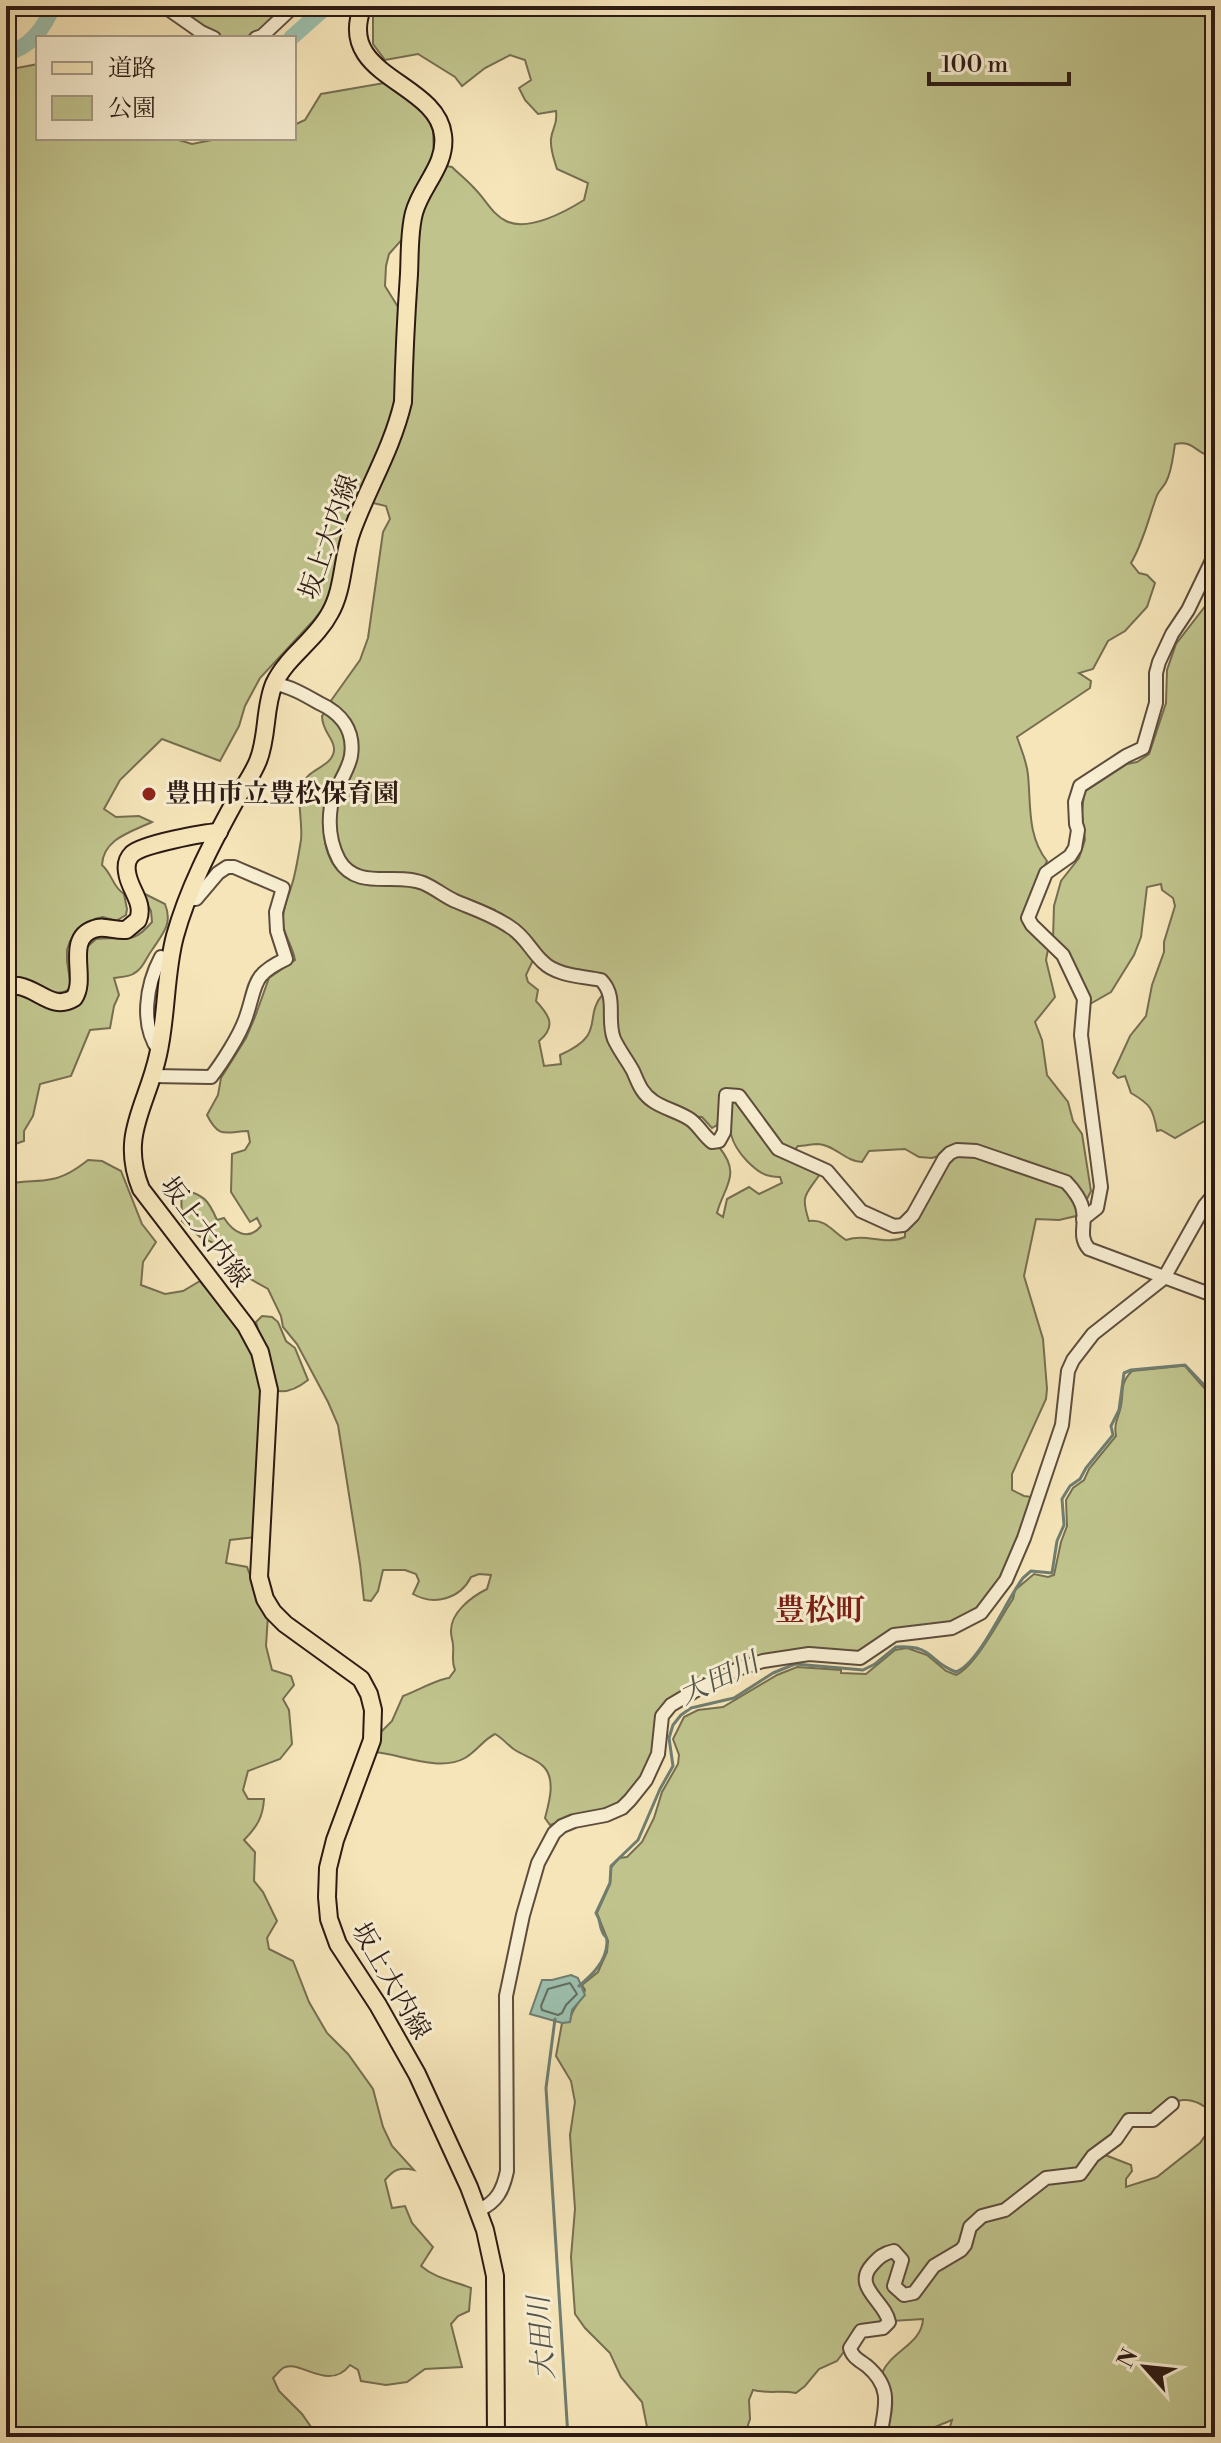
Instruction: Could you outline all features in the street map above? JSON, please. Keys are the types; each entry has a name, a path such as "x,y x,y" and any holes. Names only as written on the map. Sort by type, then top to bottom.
{"main road":[{"name":"坂上大内線","path":"363,6 360,36 368,58 429,106 440,122 443,134 439,163 414,212 403,402 396,432 352,530 335,604 274,684 259,759 219,832 188,899 172,953 159,1051 133,1132 132,1153 136,1175 151,1203 246,1326 260,1352 269,1390 259,1577 265,1599 285,1624 361,1679 369,1694 373,1710 372,1740 335,1840 328,1868 329,1919 350,1966 378,2005 417,2074 479,2210 495,2276 495,2437"},
{"path":"6,985 19,986 56,1003 74,998 80,982 78,951 82,937 98,927 126,930 138,920 140,905 126,866 132,855 203,833 219,832"}],"street":[{"path":"164,6 210,36"},
{"path":"262,36 294,6"},
{"path":"1083,1219 1097,1208 1101,1187 1081,1035 1084,999 1063,955 1032,925 1028,914 1046,873 1070,856 1075,848 1078,830 1075,802 1080,786 1143,748 1158,696 1156,673 1159,662 1172,634 1194,600 1215,554"},
{"path":"274,684 328,707 344,720 350,732 351,756 336,788 330,816 330,835 342,864 357,877 420,882 514,929 544,964 557,971 601,980 610,995 614,1039 638,1085 654,1102 695,1123 712,1142 719,1141 724,1132 726,1095 739,1096 778,1149 827,1171 861,1211 894,1226 903,1225 913,1215 950,1153 967,1149 986,1153 1066,1182 1084,1210 1083,1242 1089,1249 1215,1296"},
{"path":"153,1076 211,1077 246,1018 257,981 270,966 286,959 277,931 276,912 283,888 234,867 227,867 196,899 188,899"},
{"path":"159,1051 151,1039 147,999 161,957"},
{"path":"479,2210 498,2196 505,2185 506,1996 523,1915 538,1863 554,1833 574,1821 606,1815 622,1808 630,1800 646,1780 658,1754 662,1716 671,1705 693,1692 738,1669 763,1661 809,1654 860,1658 894,1635 952,1628 981,1613 1006,1580 1024,1538 1062,1425 1068,1371 1073,1360 1093,1334 1164,1278 1205,1205 1215,1193"},
{"path":"880,2437 884,2386 872,2371 851,2354 850,2348 861,2331 883,2328 889,2322 887,2313 866,2288 869,2268 882,2255 894,2251 902,2260 894,2286 904,2295 914,2293 934,2266 961,2250 970,2227 982,2216 1005,2210 1046,2178 1080,2174 1093,2156 1116,2139 1129,2120 1153,2120 1172,2104"}],"green space":[{"path":"183,6 289,6 256,32 246,36 215,35 183,13"},
{"path":"373,6 1215,6 1215,455 1204,454 1188,444 1175,444 1168,478 1157,496 1131,563 1139,573 1147,575 1155,583 1147,607 1125,631 1108,641 1093,669 1079,673 1091,681 1090,688 1017,737 1027,770 1033,831 1047,861 1026,909 1049,944 1046,960 1055,997 1035,1022 1042,1040 1047,1075 1068,1102 1073,1121 1082,1134 1091,1191 1085,1203 1078,1191 986,1151 932,1158 919,1157 905,1149 869,1151 862,1162 818,1144 798,1146 791,1154 780,1148 739,1093 712,1128 702,1117 688,1116 643,1088 617,1039 611,986 550,964 496,915 495,910 406,873 358,872 340,853 335,826 336,806 352,766 349,720 330,702 360,660 368,638 383,532 390,519 386,506 369,502 398,433 417,216 440,171 446,166 452,167 469,183 497,215 515,224 546,219 576,205 584,200 588,183 557,169 551,143 556,111 538,114 525,100 519,88 531,80 525,60 510,55 485,68 462,86 455,77 418,54 385,60 373,44"},
{"path":"36,64 36,140 179,140 192,144 212,140 296,140 296,124 305,120 321,94 384,83 428,114 433,131 434,157 406,235 389,254 386,266 385,286 403,315 399,402 327,603 260,678 220,761 162,739 120,780 104,809 116,817 139,816 152,822 127,833 107,849 104,856 102,865 124,894 126,915 116,921 103,917 95,919 70,941 67,961 71,987 58,993 6,976 6,70"},
{"path":"1215,586 1215,1115 1175,1138 1157,1131 1150,1108 1131,1093 1125,1076 1118,1078 1113,1073 1130,1036 1146,1016 1175,906 1173,898 1162,890 1161,884 1147,887 1141,937 1134,955 1111,992 1090,1004 1053,939 1054,906 1061,881 1079,858 1085,840 1082,814 1084,792 1127,764 1149,754 1166,703 1167,670 1176,644 1206,605"},
{"path":"325,712 339,727 345,746 343,760 331,784 324,824 327,849 338,870 348,878 365,884 420,887 499,923 535,956 526,975 528,982 538,990 536,1001 549,1021 545,1036 539,1041 544,1066 561,1064 560,1055 584,1040 603,994 607,999 607,1015 638,1092 683,1119 703,1141 719,1147 726,1157 729,1180 717,1213 723,1217 727,1199 749,1187 759,1194 782,1183 780,1177 766,1175 755,1168 736,1148 730,1120 731,1103 736,1098 766,1138 820,1174 806,1195 809,1221 824,1224 846,1240 905,1237 905,1228 948,1159 965,1152 1066,1185 1079,1211 1076,1216 1059,1220 1036,1219 1024,1276 1043,1339 1046,1399 1012,1474 1012,1490 1032,1497 1009,1565 991,1595 958,1621 882,1638 860,1652 737,1666 733,1663 722,1668 720,1675 673,1699 645,1773 619,1804 550,1825 545,1818 550,1792 548,1772 541,1764 515,1750 495,1734 465,1758 455,1762 433,1763 376,1752 379,1734 392,1721 403,1696 449,1678 455,1670 451,1632 454,1618 468,1601 487,1589 491,1575 471,1577 453,1595 429,1600 413,1594 419,1581 416,1574 405,1570 383,1570 378,1591 371,1601 364,1600 338,1425 328,1402 297,1344 283,1327 268,1289 245,1276 227,1249 200,1237 182,1221 181,1189 204,1199 217,1220 224,1218 241,1233 251,1233 261,1226 257,1218 250,1222 231,1192 232,1154 245,1150 250,1142 248,1131 219,1131 207,1115 218,1095 221,1078 246,1038 269,978 295,960 284,929 283,913 301,840 302,785 309,775 333,756 333,742 323,722"},
{"path":"141,892 165,904 168,917 163,933 139,969 131,975 114,978 119,995 110,1028 90,1030 71,1076 40,1084 33,1116 24,1131 24,1141 6,1147 6,991 68,1008 86,948 96,939 138,935 152,922 151,911"},
{"path":"88,1160 102,1161 121,1171 142,1224 156,1242 143,1262 141,1285 165,1294 183,1291 200,1281 242,1331 258,1361 262,1391 257,1537 230,1540 226,1563 247,1567 268,1615 266,1646 272,1670 291,1676 294,1685 283,1699 289,1710 292,1744 280,1759 248,1771 243,1790 248,1799 264,1799 258,1821 244,1840 255,1852 254,1881 277,1921 267,1938 269,1949 293,1961 309,2002 327,2033 348,2054 373,2089 383,2127 392,2146 414,2170 398,2170 385,2180 392,2208 405,2206 412,2223 433,2247 421,2266 439,2277 471,2288 469,2311 451,2324 462,2367 425,2369 407,2382 386,2385 361,2381 358,2370 350,2365 332,2376 290,2366 280,2370 273,2378 279,2391 302,2414 318,2437 6,2437 6,1185 57,1178"},
{"path":"262,1316 272,1317 278,1322 286,1341 295,1348 308,1380 296,1388 274,1390 256,1322"},
{"path":"1185,1366 1205,1389 1215,1393 1215,2115 1198,2103 1183,2100 1169,2105 1153,2118 1135,2118 1081,2170 1055,2174 989,2211 962,2245 918,2288 899,2291 901,2253 867,2268 885,2319 846,2349 837,2361 819,2369 796,2393 753,2390 749,2400 750,2419 744,2437 649,2437 642,2402 621,2377 610,2353 575,2314 571,2257 575,2209 570,2135 575,2102 571,2081 556,2056 562,2023 570,2021 585,1990 582,1985 598,1972 607,1952 608,1941 597,1913 610,1884 611,1868 619,1858 627,1857 642,1842 654,1818 662,1792 678,1764 679,1755 673,1739 684,1717 698,1710 723,1707 777,1675 797,1667 866,1674 895,1650 907,1648 927,1655 956,1675 964,1670 987,1641 1013,1599 1015,1590 1034,1574 1054,1575 1067,1526 1066,1500 1116,1436 1123,1385 1128,1376 1132,1371"},
{"path":"1215,2121 1215,2437 947,2437 952,2420 912,2435 883,2437 882,2373 886,2365 917,2335 923,2319 892,2321 868,2278 882,2258 898,2256 891,2280 905,2298 931,2272 957,2256 971,2229 1036,2186 1069,2177 1100,2153 1131,2165 1126,2187 1157,2177 1200,2143"}],"water":[{"path":"571,1975 578,1978 585,1995 572,2010 570,2022 562,2023 530,2014 542,1980"}],"waterway":[{"path":"6,53 29,42 46,22 53,6"},
{"path":"293,36 327,6"},
{"name":"大田川","path":"579,1986 593,1973 604,1956 607,1938 596,1913 610,1883 611,1866 638,1840 673,1766 669,1738 673,1725 681,1715 691,1708 734,1698 773,1673 795,1664 863,1670 896,1647 924,1651 956,1672 974,1657 1023,1578 1031,1571 1052,1573 1057,1541 1064,1525 1062,1499 1113,1435 1111,1426 1119,1410 1124,1373 1185,1365 1215,1392"},
{"name":"大田川","path":"555,2019 546,2088 568,2437"}],"place":[{"name":"豊田市立豊松保育園","path":"149,794"}],"district":[{"name":"豊松町","path":"820,1611"}]}
